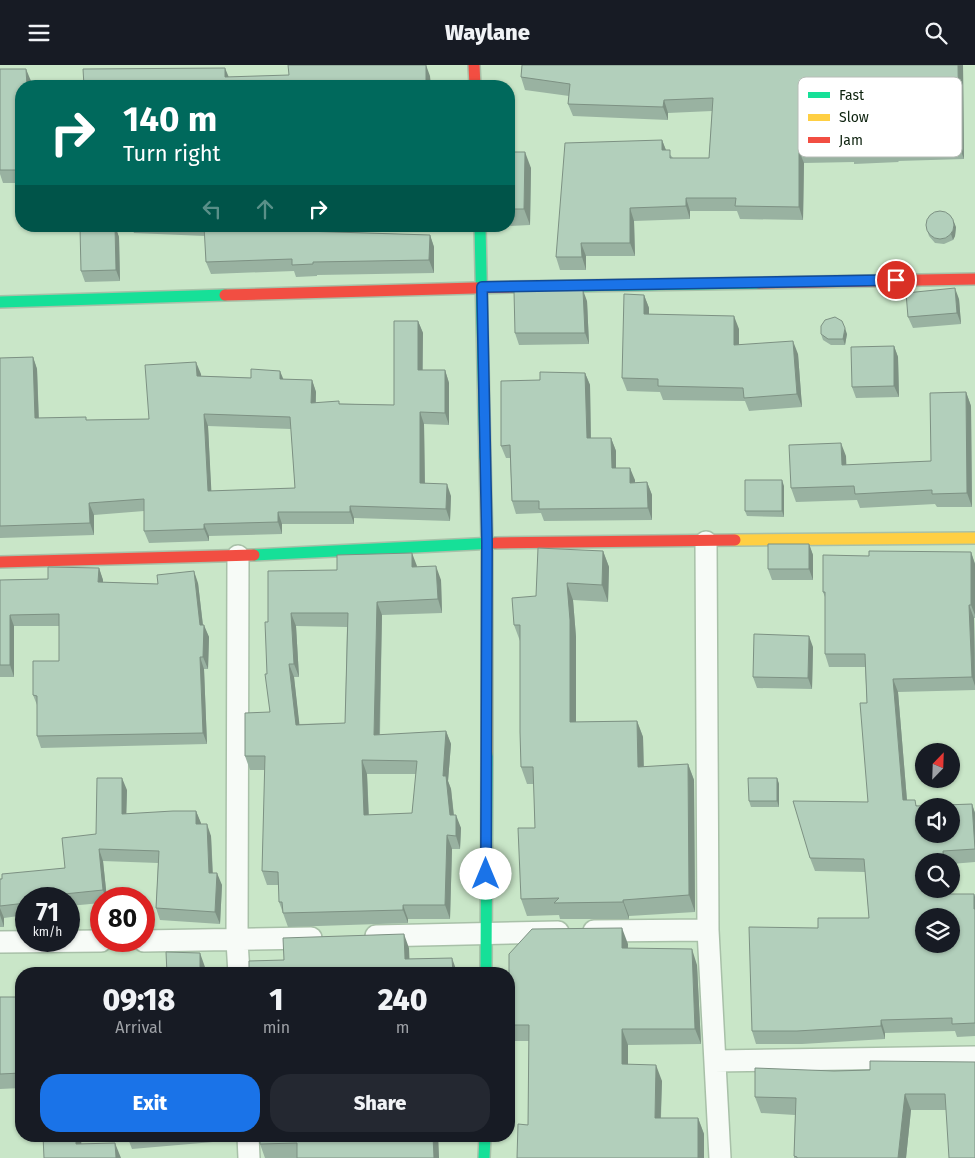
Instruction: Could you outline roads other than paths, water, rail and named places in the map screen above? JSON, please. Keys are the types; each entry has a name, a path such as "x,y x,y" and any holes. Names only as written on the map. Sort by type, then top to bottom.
{"main road":[{"path":"474,65 475,80"},
{"path":"480,232 487,543 486,967"},
{"path":"0,302 482,287 975,279"},
{"path":"0,562 238,556 487,543 975,538"},
{"path":"484,1158 485,1142"}],"street":[{"path":"706,542 708,930 720,1158"},
{"path":"238,556 237,941 239,967"},
{"path":"356,937 708,930"},
{"path":"155,941 326,938"},
{"path":"0,942 90,941"},
{"path":"716,1061 975,1057"},
{"path":"248,1142 249,1158"}]}
